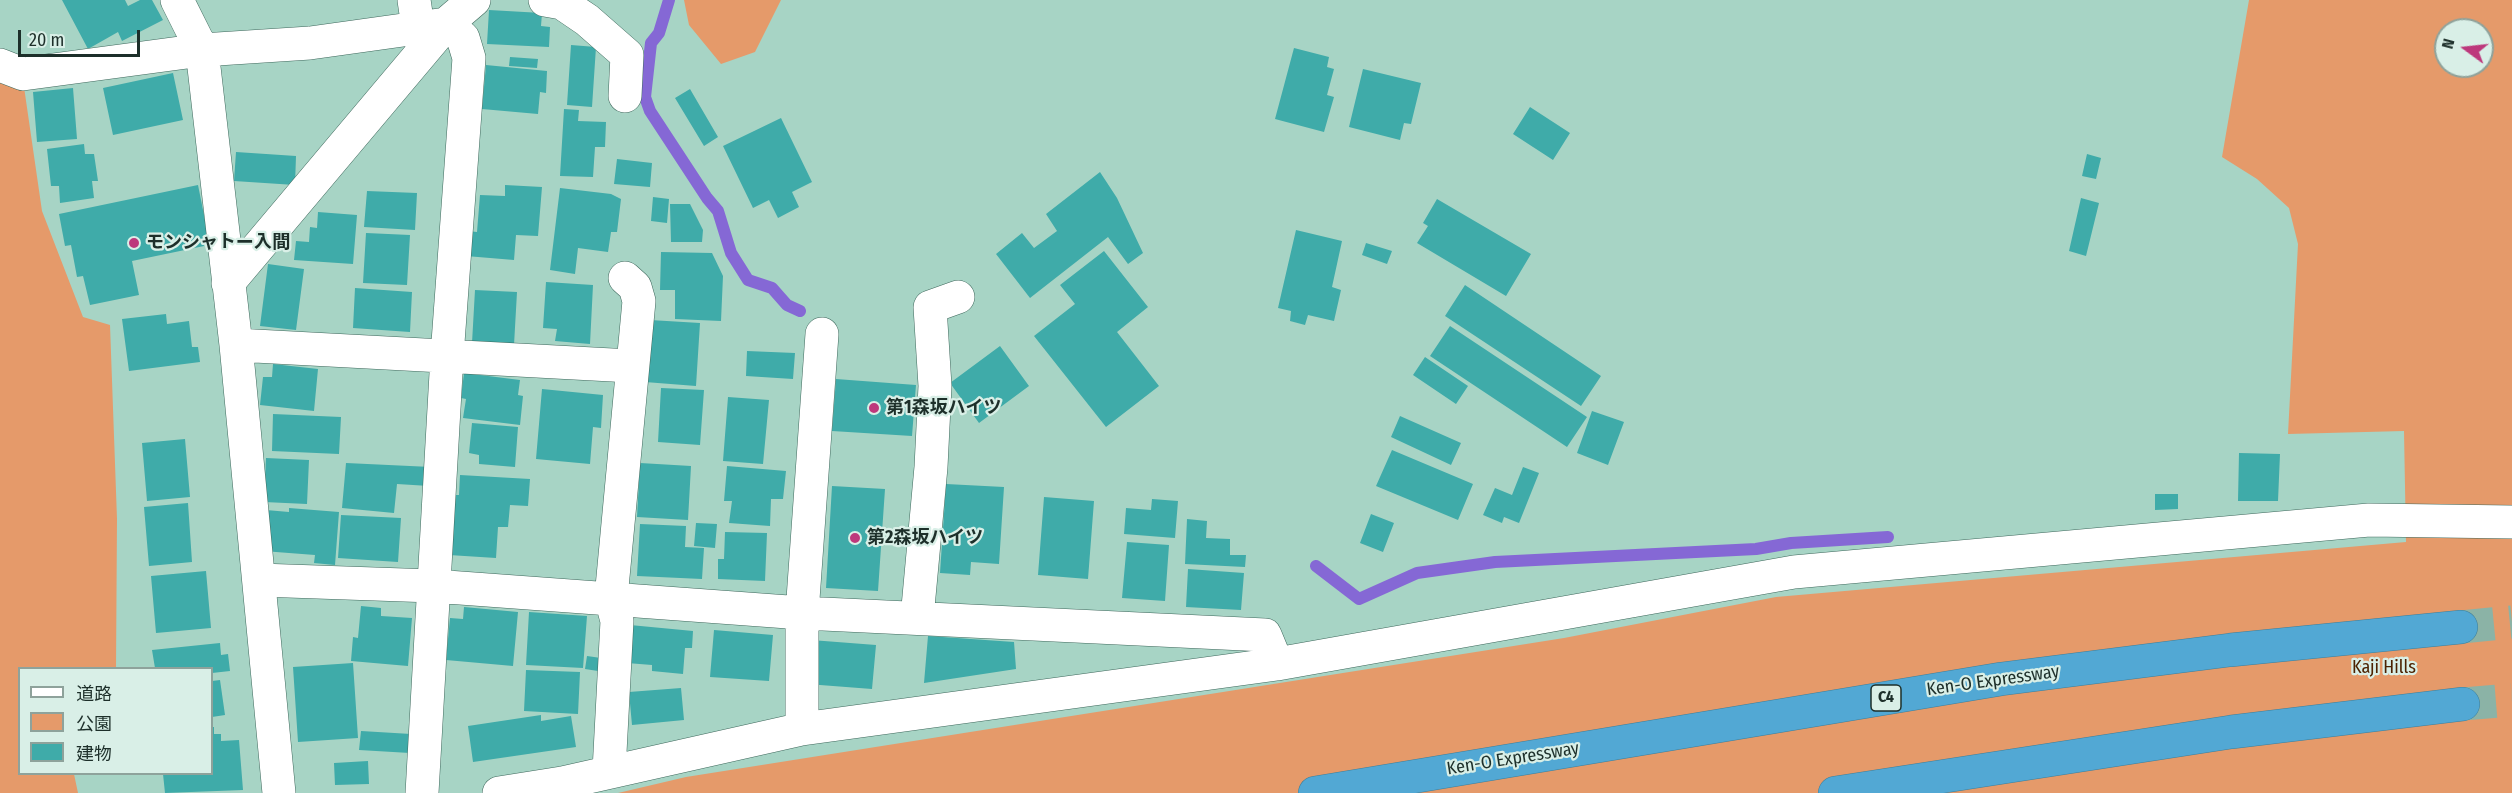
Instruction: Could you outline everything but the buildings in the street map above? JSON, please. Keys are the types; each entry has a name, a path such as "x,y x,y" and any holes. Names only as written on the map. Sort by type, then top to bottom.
{"highway":[{"name":"Ken-O Expressway","path":"1315,793 2001,679 2230,650 2461,627"},
{"path":"1835,793 2231,732 2463,704"}],"street":[{"path":"177,0 202,50 236,345 279,793"},
{"path":"0,65 23,74 202,50 310,43 426,17 474,0"},
{"path":"546,0 562,3 627,55 625,96"},
{"path":"228,284 426,17"},
{"path":"422,793 447,356 470,58 463,38 426,17"},
{"path":"609,771 617,621 611,598 631,366 639,301 635,288 625,278"},
{"path":"916,618 931,466 935,386 930,307 958,297"},
{"path":"802,729 802,613 822,334"},
{"path":"236,345 631,366"},
{"path":"499,793 566,788 609,771 802,729 1277,664 1794,573 2369,520 2512,522"},
{"path":"259,580 433,586 802,613 1265,635 1277,664"}],"green space":[{"path":"684,0 781,0 755,52 721,64 689,25"},
{"name":"Kaji Hills","path":"2249,0 2512,0 2512,793 618,793 686,777 1564,638 1776,597 2406,542 2404,431 2288,434 2298,244 2289,208 2257,179 2222,157"},
{"path":"0,78 24,87 42,211 83,317 110,325 117,519 116,667 18,667 18,775 74,775 78,793 0,793"}],"waterway":[{"path":"669,0 659,33 651,43 645,97 650,111 718,211 731,253 748,280 772,288 787,305 800,311"},
{"path":"1316,566 1359,599 1417,573 1495,562 1756,549 1791,543 1888,537"}],"tunnel":[{"path":"2461,627 2512,622"},
{"path":"2463,704 2512,700"}],"place":[{"name":"モンシャトー入間","path":"134,243"},
{"name":"第1森坂ハイツ","path":"874,408"},
{"name":"第2森坂ハイツ","path":"855,538"}]}
